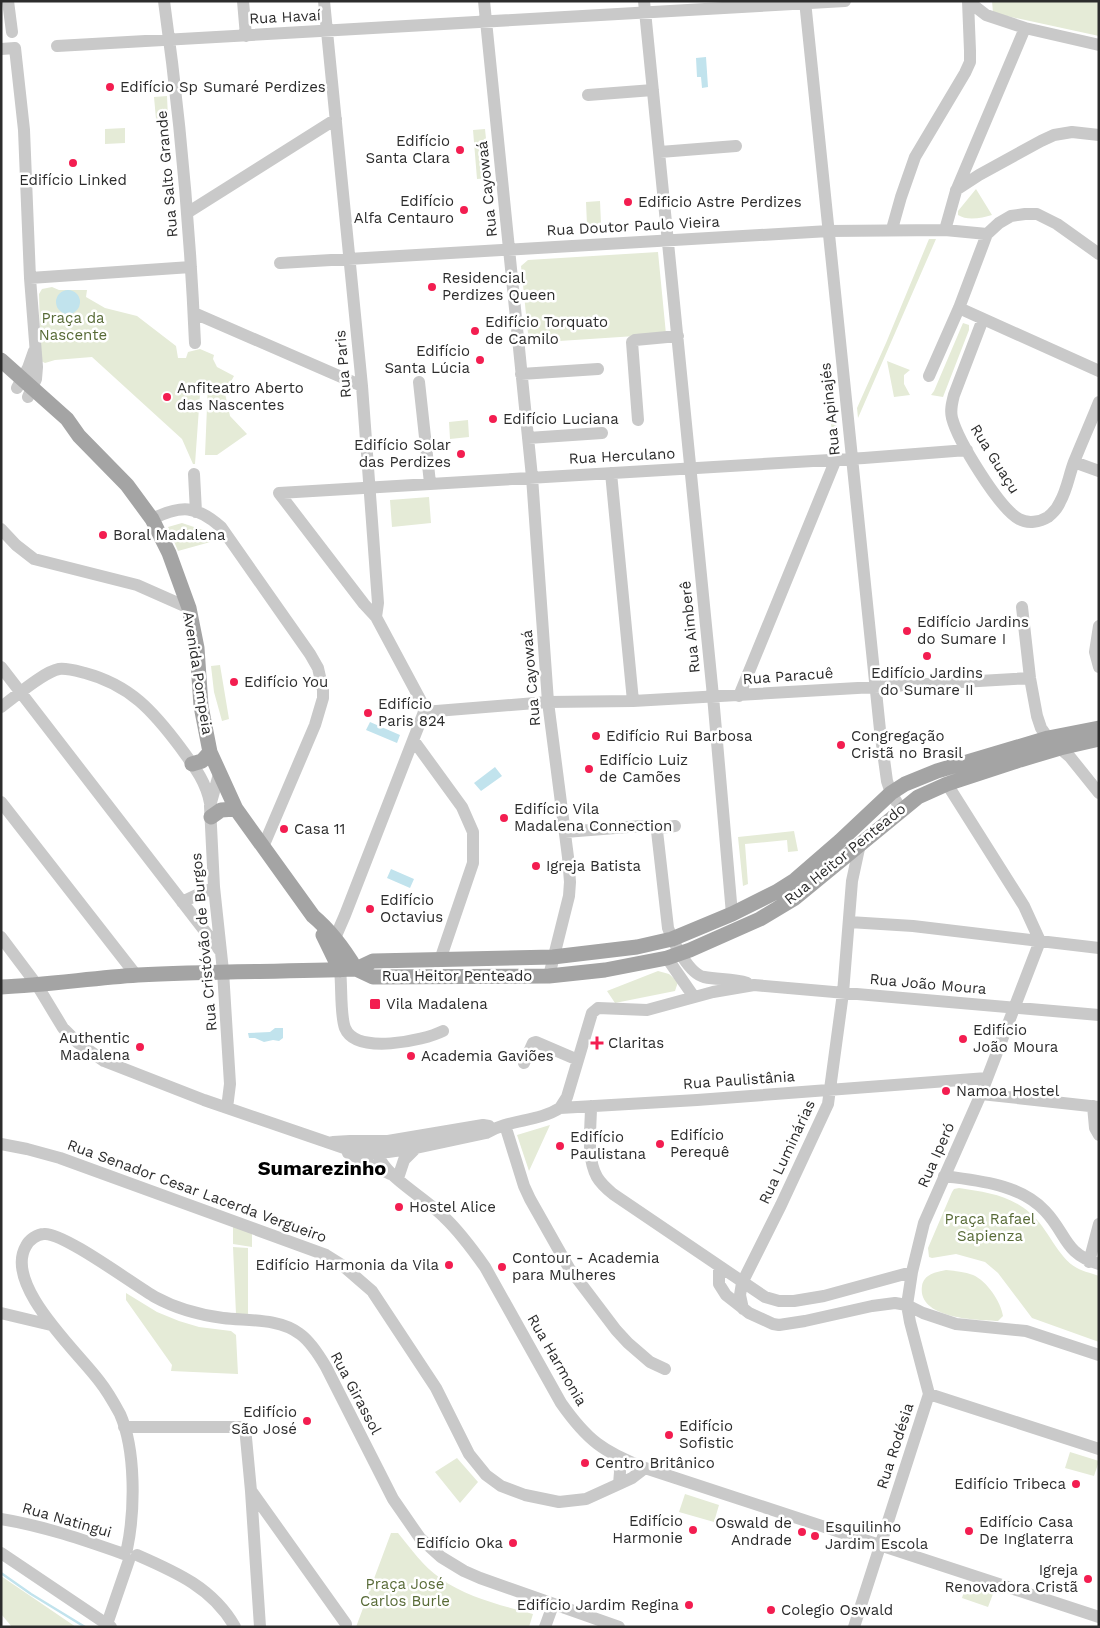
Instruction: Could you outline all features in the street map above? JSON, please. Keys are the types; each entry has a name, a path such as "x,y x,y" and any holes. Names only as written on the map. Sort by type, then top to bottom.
{"main road":[{"path":"1,360 25,388"},
{"path":"1,374 25,388"},
{"name":"Avenida Pompeia","path":"25,388 67,419 78,436 127,485 152,519 169,553 189,608 197,648 201,706 210,752 219,774 236,809 330,939 356,969"},
{"name":"Rua Heitor Penteado","path":"1,987 136,975 223,971 356,969 373,961 553,957 637,947 672,939 732,914 776,892 795,880 891,793 905,784 937,771 1048,738 1099,728"},
{"name":"Rua Heitor Penteado","path":"356,969 374,977 549,976 605,970 674,956 718,940 760,920 795,898 901,809 918,797 947,784 1060,748 1099,739"},
{"path":"192,764 202,761 210,752"},
{"path":"863,842 871,824 892,805 891,793"},
{"path":"211,812 236,809"},
{"path":"837,864 833,853 840,841"},
{"path":"310,970 323,958 330,939"},
{"name":"Avenida Pompeia","path":"330,939 340,970"}],"street":[{"path":"8,1 12,32"},
{"name":"Rua Salto Grande","path":"164,1 170,40 187,213 195,343"},
{"path":"244,1 246,36"},
{"name":"Rua Paris","path":"324,1 362,386 378,603 376,617"},
{"name":"Rua Cayowaá","path":"484,1 532,477 548,702 570,882 569,896 549,976"},
{"name":"Rua Havaí","path":"57,46 486,22 645,7 845,1"},
{"path":"968,1 986,15 1025,28 1099,45"},
{"path":"892,229 915,156 970,62 968,1"},
{"name":"Rua Apinajés","path":"806,2 874,687 885,774 891,793 901,809"},
{"name":"Rua Aimberê","path":"645,7 713,696 732,914"},
{"path":"945,230 956,191 1025,28"},
{"path":"1,49 15,48 24,130 30,278 37,367 25,388"},
{"path":"588,95 653,90"},
{"path":"187,213 336,119"},
{"path":"956,191 1041,141 1054,136 1077,132 1099,135"},
{"path":"660,152 736,146"},
{"path":"929,376 959,308 987,234 999,223 1011,216 1038,214 1057,224 1099,254"},
{"name":"Rua Doutor Paulo Vieira","path":"280,263 829,231 945,230 987,234"},
{"path":"30,278 191,267"},
{"path":"959,308 1099,371"},
{"path":"194,313 362,386"},
{"name":"Rua Guaçu","path":"983,319 954,395 951,407 952,417 967,450 1003,504 1018,518 1031,522 1047,518 1061,502 1074,462 1099,402"},
{"path":"638,420 632,342 635,340 678,336"},
{"path":"521,374 598,369"},
{"path":"419,382 430,483"},
{"path":"528,438 602,433"},
{"name":"Rua Herculano","path":"376,617 358,597 279,492 967,450"},
{"path":"738,696 836,459"},
{"path":"1074,462 1099,471"},
{"path":"611,473 633,701"},
{"path":"194,474 196,512"},
{"path":"152,519 178,509 196,512 212,519 220,527 310,654 321,678 323,698 315,725 263,847"},
{"path":"1,529 16,545 34,559 137,585 189,608"},
{"path":"1022,608 1030,678 1041,728 1048,738 1070,757 1099,793"},
{"path":"330,939 346,915 424,712 421,700 376,617"},
{"path":"1099,626 1095,652 1099,667"},
{"path":"1,667 221,952"},
{"path":"1,707 49,672 56,670 74,670 109,680 149,708 204,782 211,812"},
{"name":"Rua Paracuê","path":"424,712 548,702 633,701 738,696 1030,678"},
{"path":"414,741 462,807 473,832 473,862 440,960"},
{"name":"Rua Cristóvão de Burgos","path":"219,774 211,812 214,887 223,971 230,1084 227,1108"},
{"path":"947,784 1020,899 1040,941"},
{"path":"1,802 136,975"},
{"path":"565,832 641,826"},
{"name":"Rua João Moura","path":"675,826 660,828 657,831 668,928 672,939 674,956 694,996"},
{"name":"Rua Luminárias","path":"743,1309 740,1295 742,1282 828,1104 843,993 852,881 863,842"},
{"path":"837,864 852,881"},
{"path":"182,902 214,887"},
{"path":"849,922 913,926 1099,948"},
{"name":"Rua Paulistânia","path":"1,938 37,985 64,1028 88,1052 104,1062 204,1100 350,1150 383,1147 483,1126 501,1126"},
{"name":"Rua Iperó","path":"912,1272 924,1223 981,1094 1040,941"},
{"name":"Rua João Moura","path":"674,956 699,976 738,980 754,985 1099,1016"},
{"path":"340,970 344,1026 352,1038 364,1043 407,1041 421,1039 443,1031"},
{"name":"Rua João Moura","path":"560,1108 567,1097 594,1010 603,1008 647,1010 694,996 754,985"},
{"path":"524,1063 533,1043 536,1042 578,1060"},
{"name":"Rua Paulistânia","path":"383,1147 416,1148 486,1133 501,1126 547,1114 560,1108 698,1100 987,1078"},
{"path":"204,1100 222,1096 230,1084"},
{"path":"230,1084 240,1107 246,1115"},
{"path":"981,1094 1096,1107 1094,1128 1099,1135"},
{"path":"591,1106 591,1154 596,1176 603,1185 613,1194 765,1297 779,1301 794,1302 824,1296 912,1272"},
{"path":"501,1126 530,1199 570,1268 628,1344 650,1362 665,1369"},
{"path":"330,1143 363,1162 398,1177 404,1160 416,1148"},
{"name":"Rua Senador Cesar Lacerda Vergueiro","path":"1,1144 60,1158 326,1255 342,1265 372,1291 436,1388 469,1454 486,1475 501,1486 525,1495 559,1502 586,1499 632,1478 646,1468"},
{"name":"Rua Harmonia","path":"383,1147 384,1165 446,1218 475,1253 492,1279 561,1403 571,1418 599,1446 619,1458 646,1468 1099,1617"},
{"path":"944,1176 1001,1186 1023,1195 1045,1211 1072,1251 1094,1263 1099,1224"},
{"name":"Rua Girassol","path":"51,1324 26,1283 21,1265 26,1246 38,1235 45,1233 74,1245 136,1286 180,1308 223,1318 283,1325 300,1334 316,1351 326,1367 393,1499 420,1538 441,1557 464,1571 619,1627"},
{"path":"719,1266 721,1289 743,1309 763,1320 779,1325 872,1306 907,1305 956,1324 1026,1331 1099,1356"},
{"name":"Rua Rodésia","path":"854,1627 929,1394 907,1305 912,1272"},
{"path":"1,1313 51,1324 100,1382 112,1399 124,1427 130,1450 132,1472 130,1554 109,1625 1,1553"},
{"path":"929,1394 1099,1450"},
{"path":"124,1427 244,1427 251,1491 260,1627"},
{"path":"619,1458 619,1484"},
{"path":"251,1491 346,1624"},
{"name":"Rua Natingui","path":"1,1519 26,1523 130,1554 182,1576 198,1585 218,1603 235,1627"},
{"path":"545,1627 553,1604"}],"green space":[{"path":"992,1 1099,1 1099,36 993,13"},
{"path":"167,96 168,118 156,119 154,97"},
{"path":"125,128 125,143 105,144 105,129"},
{"path":"485,129 490,178 477,179 473,130"},
{"path":"976,189 992,215 970,218 958,215 958,211"},
{"path":"600,201 601,224 587,225 586,202"},
{"path":"929,239 936,239 858,418 857,408"},
{"path":"658,252 666,334 529,343 521,266 528,260"},
{"name":"Praça da Nascente","path":"52,287 59,290 87,290 86,297 105,308 137,316 176,346 178,358 186,358 188,352 200,349 214,355 213,359 217,367 234,376 227,389 224,389 230,416 247,434 217,455 205,455 208,383 201,380 195,464 193,464 182,439 92,357 55,360 45,363 41,361 39,294 42,289"},
{"path":"963,323 969,325 969,330 943,397 931,395 934,391"},
{"path":"887,361 910,370 904,375 904,384 910,395 894,397"},
{"path":"827,393 833,393 838,443 834,447"},
{"path":"468,420 469,437 450,439 449,422"},
{"path":"429,497 431,523 392,527 390,500"},
{"path":"182,523 203,530 214,541 178,551 168,527"},
{"path":"220,665 229,719 222,721 214,692 211,666"},
{"path":"794,831 798,851 788,852 787,840 745,844 748,884 743,886 738,837"},
{"path":"658,971 669,974 678,982 675,991 615,1003 607,991"},
{"path":"550,1125 529,1171 517,1135"},
{"name":"Praça Rafael Sapienza","path":"959,1188 997,1195 1022,1207 1043,1227 1058,1250 1070,1263 1099,1276 1099,1342 1032,1318 998,1273 985,1262 956,1254 929,1257 928,1248 952,1192 954,1189"},
{"path":"233,1224 252,1229 252,1247 233,1244"},
{"path":"233,1247 248,1248 248,1314 236,1314"},
{"path":"946,1270 970,1274 983,1282 996,1298 1003,1316 998,1321 963,1318 950,1316 929,1305 923,1297 923,1282 931,1274"},
{"path":"126,1293 157,1312 179,1321 199,1327 231,1331 236,1335 238,1374 171,1371 172,1365 126,1300"},
{"path":"1070,1452 1099,1461 1094,1476 1065,1468"},
{"path":"457,1458 478,1482 460,1503 435,1472"},
{"path":"685,1494 719,1505 714,1522 679,1512"},
{"name":"Praça José Carlos Burle","path":"391,1533 398,1533 428,1568 450,1585 473,1596 533,1614 529,1627 356,1627"},
{"path":"1,1576 76,1627 12,1627 1,1614"},
{"path":"966,1585 993,1594 988,1607 962,1598"}],"water":[{"path":"706,57 708,87 702,88 701,77 697,77 696,58"},
{"path":"68,290 73,291 79,297 79,307 73,313 68,314 63,313 57,307 56,302 57,297 63,291"},
{"path":"370,722 400,735 397,743 366,730"},
{"path":"495,767 502,776 481,791 474,783"},
{"path":"391,869 414,879 410,888 387,878"},
{"path":"275,1028 283,1028 283,1038 279,1041 264,1042 255,1038 249,1038 248,1033 270,1032"}],"waterway":[{"path":"66,314 66,320"},
{"path":"1,1573 85,1627"}],"place":[{"name":"Edifício Sp Sumaré Perdizes","path":"110,87"},
{"name":"Edifício Santa Clara","path":"460,150"},
{"name":"Edifício Linked","path":"73,163"},
{"name":"Edificio Astre Perdizes","path":"628,202"},
{"name":"Edifício Alfa Centauro","path":"464,210"},
{"name":"Residencial Perdizes Queen","path":"432,287"},
{"name":"Edifício Torquato de Camilo","path":"475,331"},
{"name":"Edifício Santa Lúcia","path":"480,360"},
{"name":"Anfiteatro Aberto das Nascentes","path":"167,397"},
{"name":"Edifício Luciana","path":"493,419"},
{"name":"Edifício Solar das Perdizes","path":"461,454"},
{"name":"Boral Madalena","path":"103,535"},
{"name":"Edifício Jardins do Sumare I","path":"907,631"},
{"name":"Edifício Jardins do Sumare II","path":"927,656"},
{"name":"Edifício You","path":"234,682"},
{"name":"Edifício Paris 824","path":"368,713"},
{"name":"Edifício Rui Barbosa","path":"596,736"},
{"name":"Congregação Cristã no Brasil","path":"841,745"},
{"name":"Edifício Luiz de Camões","path":"589,769"},
{"name":"Edifício Vila Madalena Connection","path":"504,818"},
{"name":"Casa 11","path":"284,829"},
{"name":"Igreja Batista","path":"536,866"},
{"name":"Edifício Octavius","path":"370,909"},
{"name":"Vila Madalena","path":"375,1004"},
{"name":"Edifício João Moura","path":"963,1039"},
{"name":"Claritas","path":"597,1043"},
{"name":"Authentic Madalena","path":"140,1047"},
{"name":"Academia Gaviões","path":"411,1056"},
{"name":"Namoa Hostel","path":"946,1091"},
{"name":"Edifício Perequê","path":"660,1144"},
{"name":"Edifício Paulistana","path":"560,1146"},
{"name":"Hostel Alice","path":"399,1207"},
{"name":"Edifício Harmonia da Vila","path":"449,1265"},
{"name":"Contour - Academia para Mulheres","path":"502,1267"},
{"name":"Edifício São José","path":"307,1421"},
{"name":"Edifício Sofistic","path":"669,1435"},
{"name":"Centro Britânico","path":"585,1463"},
{"name":"Edifício Tribeca","path":"1076,1484"},
{"name":"Edifício Harmonie","path":"693,1530"},
{"name":"Edifício Casa De Inglaterra","path":"969,1531"},
{"name":"Oswald de Andrade","path":"802,1532"},
{"name":"Esquilinho Jardim Escola","path":"815,1536"},
{"name":"Edifício Oka","path":"513,1543"},
{"name":"Igreja Renovadora Cristã","path":"1088,1579"},
{"name":"Edifício Jardim Regina","path":"689,1605"},
{"name":"Colegio Oswald","path":"771,1610"}],"district":[{"name":"Sumarezinho","path":"322,1168"}]}
